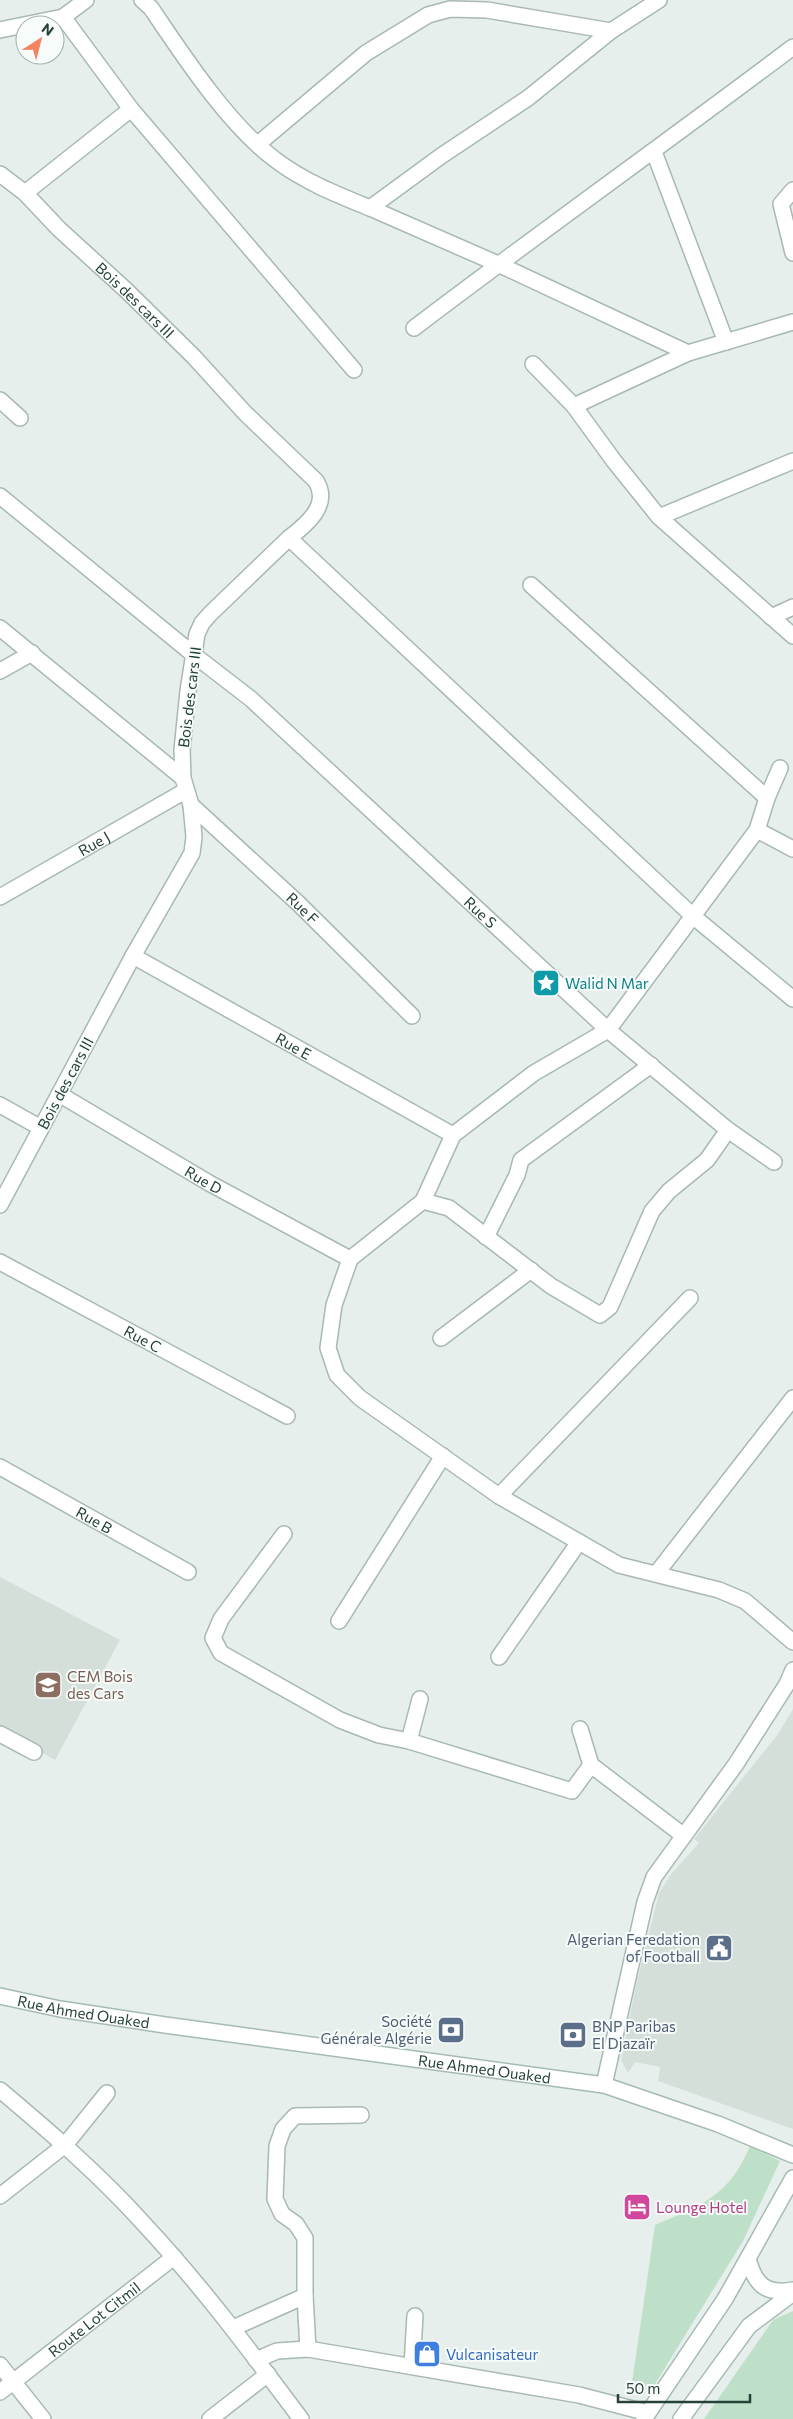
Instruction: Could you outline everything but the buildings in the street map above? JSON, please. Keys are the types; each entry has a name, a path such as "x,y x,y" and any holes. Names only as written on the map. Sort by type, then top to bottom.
{"street":[{"path":"65,16 86,0"},
{"path":"142,0 151,8 237,124 276,160 294,173 498,264 688,353"},
{"path":"370,208 441,156 528,98 611,31 659,0"},
{"path":"258,144 366,53 428,15 450,9 487,10 611,31"},
{"path":"65,20 131,109 354,370"},
{"path":"0,30 15,27"},
{"path":"414,328 498,264 654,152 793,47"},
{"path":"0,174 25,193 131,109"},
{"path":"654,152 726,342"},
{"path":"793,190 781,204 784,225 793,253"},
{"name":"Bois des cars III","path":"0,1205 133,956 192,853 194,837 191,806 184,784 182,750 184,719 195,641 202,623 289,538 303,527 320,505 320,490 316,481 244,413 187,350 127,291 59,229 25,193"},
{"path":"574,406 688,353 793,322"},
{"path":"533,364 574,406 614,461 659,517 793,636"},
{"path":"0,400 20,418"},
{"path":"659,517 793,461"},
{"name":"Rue S","path":"0,496 194,655 251,699 608,1030 728,1130 774,1162"},
{"path":"289,538 694,917 793,999"},
{"path":"531,585 767,798"},
{"path":"771,617 793,607"},
{"path":"0,628 32,653 184,784"},
{"path":"0,671 32,653"},
{"path":"780,768 767,798 757,830 608,1030 534,1073 453,1135 423,1201 350,1259 334,1305 328,1348 337,1375 360,1398 499,1496 619,1565 718,1590 745,1601 793,1642"},
{"name":"Rue J","path":"0,897 184,784"},
{"name":"Rue F","path":"191,806 300,904 412,1016"},
{"path":"757,830 793,849"},
{"name":"Rue E","path":"133,956 453,1135"},
{"path":"486,1237 516,1175 521,1160 651,1065"},
{"name":"Rue D","path":"59,1094 209,1183 350,1259"},
{"path":"0,1106 41,1128"},
{"path":"423,1201 449,1208 531,1270 594,1313 600,1315 605,1312 620,1287 652,1211 669,1191 707,1160 728,1130"},
{"name":"Rue C","path":"0,1262 286,1416"},
{"path":"441,1338 531,1270"},
{"path":"499,1496 690,1298"},
{"path":"656,1574 793,1398"},
{"path":"339,1621 443,1456"},
{"name":"Rue B","path":"0,1468 188,1572"},
{"path":"284,1534 221,1619 213,1638 221,1652 340,1720 379,1735 408,1741 572,1791 590,1764"},
{"path":"499,1657 579,1542"},
{"path":"604,2085 645,1902 654,1877 736,1764 787,1684 793,1670"},
{"path":"408,1741 420,1699"},
{"path":"580,1729 590,1764 684,1836"},
{"path":"0,1734 34,1752"},
{"name":"Rue Ahmed Ouaked","path":"0,1996 60,2009 165,2025 604,2085 718,2124 788,2152"},
{"path":"0,2090 64,2145 143,2222 233,2328 301,2419"},
{"path":"0,2196 64,2145 107,2093"},
{"path":"308,2349 305,2296 305,2238 296,2224 282,2214 275,2199 277,2146 283,2129 295,2116 361,2115"},
{"path":"256,2360 276,2351 308,2349 579,2395 646,2416 725,2299 792,2179 788,2152"},
{"name":"Route Lot Citmil","path":"0,2392 174,2257"},
{"path":"748,2259 753,2277 766,2289 793,2292"},
{"path":"680,2419 749,2326 793,2292"},
{"path":"233,2328 305,2296"},
{"path":"412,2366 415,2316"},
{"path":"0,2365 43,2419"},
{"path":"210,2419 268,2374"}],"shaded area":[{"name":"CEM Bois des Cars","path":"0,1577 120,1640 55,1760 0,1729"},
{"name":"Algerian Feredation of Football","path":"793,1709 793,2129 658,2081 660,2067 635,2062 628,2073 621,2060 636,1986 659,1893 672,1873 699,1843 694,1839 778,1734"}],"green space":[{"path":"750,2146 780,2161 743,2241 652,2389 632,2383 655,2225 700,2204 723,2188 742,2163"},
{"path":"793,2311 793,2419 704,2419 773,2320"}],"place":[{"name":"Walid N Mar","path":"546,983"},
{"name":"CEM Bois des Cars","path":"48,1685"},
{"name":"Algerian Feredation of Football","path":"719,1948"},
{"name":"Société Générale Algérie","path":"451,2030"},
{"name":"BNP Paribas El Djazaïr","path":"573,2035"},
{"name":"Lounge Hotel","path":"637,2207"},
{"name":"Vulcanisateur","path":"427,2354"}]}
